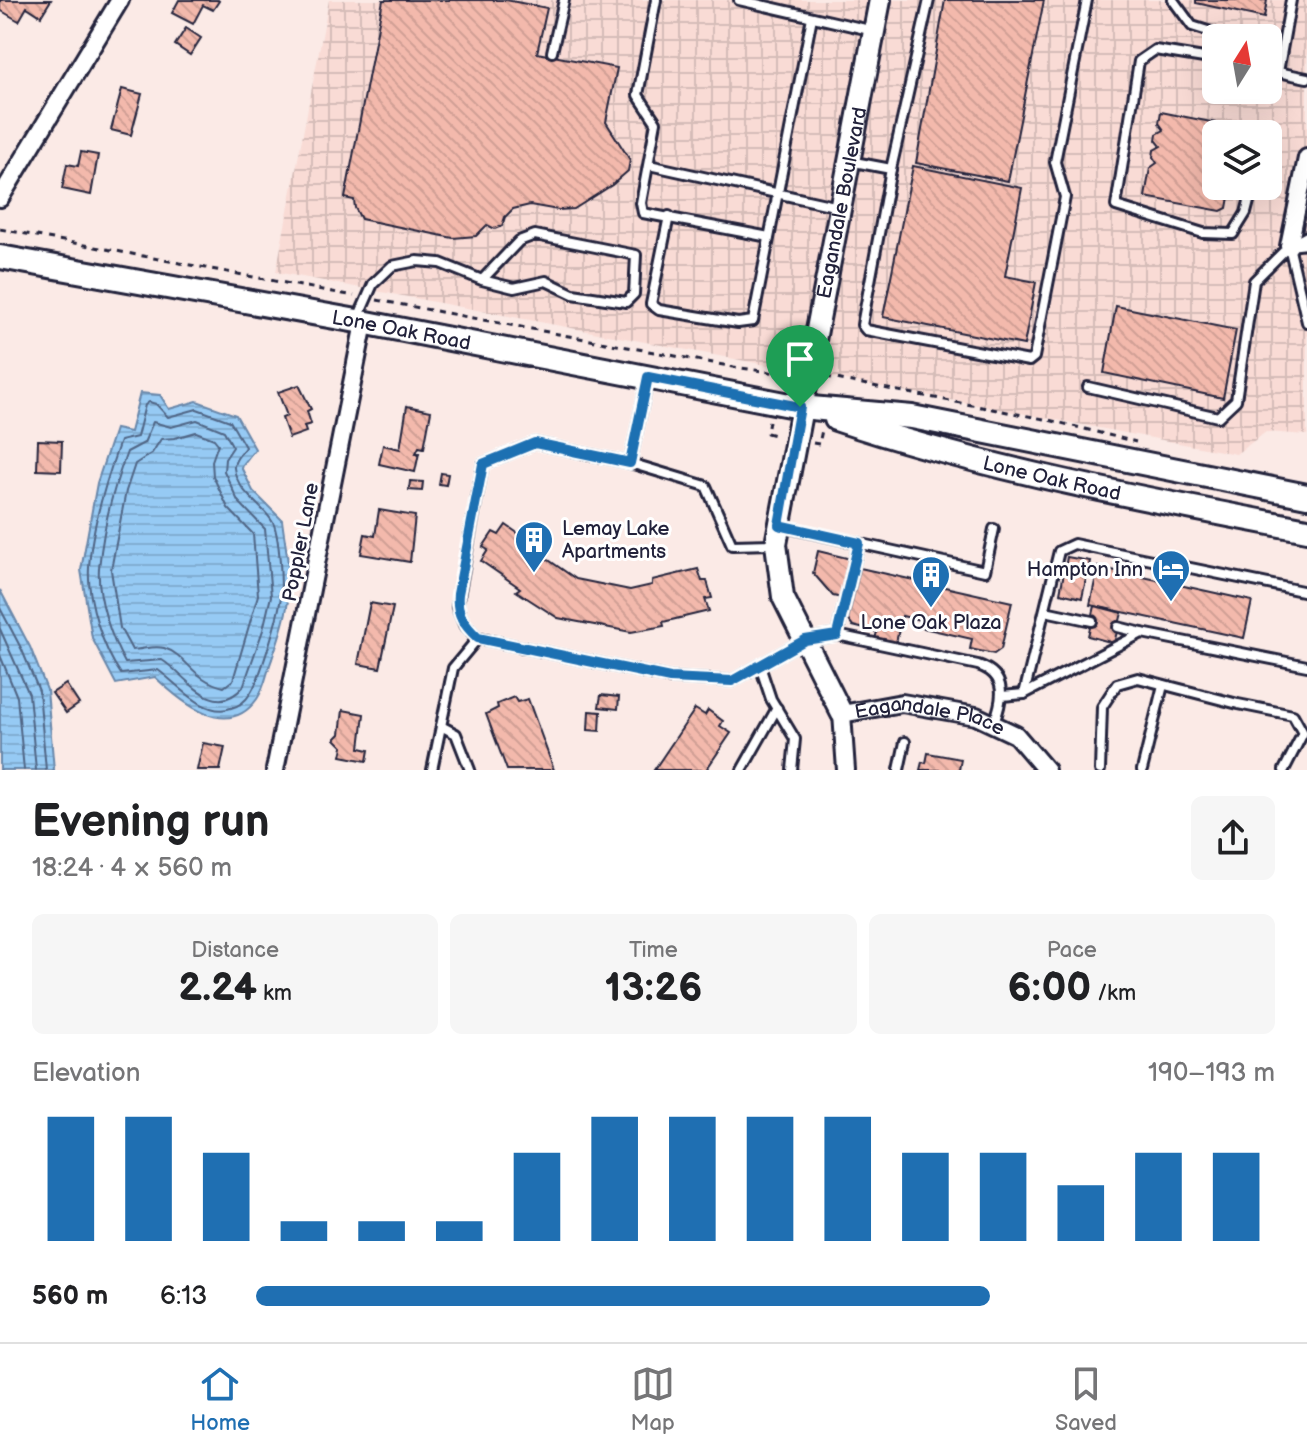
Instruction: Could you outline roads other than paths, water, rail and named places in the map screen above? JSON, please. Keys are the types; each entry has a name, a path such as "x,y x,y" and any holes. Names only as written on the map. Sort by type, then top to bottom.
{"main road":[{"name":"Lone Oak Road","path":"0,257 360,322 800,407 912,417 1307,496"},
{"name":"Lone Oak Road","path":"800,407 928,449 1303,530"}],"street":[{"path":"0,198 120,0"},
{"name":"Eagandale Boulevard","path":"800,407 880,0"},
{"path":"1289,246 1307,158"},
{"name":"Poppler Lane","path":"275,770 360,322"},
{"name":"Eagandale Place","path":"800,407 777,535 783,597 842,714 846,770"},
{"name":"Eagandale Place","path":"842,714 902,703 976,716 1016,735 1046,770"}],"lane":[{"path":"552,52 564,0"},
{"path":"656,0 638,95 656,122 641,203 643,213 769,237"},
{"path":"739,0 874,31"},
{"path":"929,0 891,169 863,328 1029,361 1032,359 1065,197 1055,162 1087,0"},
{"path":"1173,0 1192,26 1202,29"},
{"path":"1282,49 1291,0"},
{"path":"669,216 651,304 659,310 738,323 753,321 812,17"},
{"path":"1202,58 1155,50 1139,61 1116,206 1203,233 1233,234 1246,213 1249,200"},
{"path":"1282,73 1307,78"},
{"path":"849,161 891,169"},
{"path":"649,165 840,207"},
{"path":"360,322 373,284 392,266 417,261 440,263 482,280 514,288 546,281 573,294 626,302 634,294 636,255 535,235 519,241 482,280"},
{"path":"1088,387 1218,417 1236,400 1254,281 1289,246 1307,236"},
{"path":"1289,246 1307,244"},
{"path":"1289,246 1307,322"},
{"path":"630,463 648,377"},
{"path":"994,529 985,571 859,543 777,535 732,545 706,486 630,463 535,443 483,464 457,600 461,619 478,638 670,678 732,681 805,640 837,635 986,667 996,676 1002,696 994,723"},
{"path":"837,635 859,543"},
{"path":"1024,694 1059,551 1074,544 1307,592"},
{"path":"1045,611 1092,621"},
{"path":"1118,627 1307,666"},
{"path":"1002,696 1024,694 1142,633"},
{"path":"432,770 453,668 478,638"},
{"path":"760,666 777,708 795,739 792,770"},
{"path":"1100,770 1102,707 1117,684 1138,678 1293,715 1303,733 1284,770"},
{"path":"1142,770 1163,685"},
{"path":"742,770 777,708"},
{"path":"441,726 456,734 470,770"},
{"path":"899,770 905,742"}],"water":[{"path":"140,393 160,395 169,409 197,401 236,415 255,449 241,467 253,491 282,520 289,580 284,622 260,695 245,711 232,717 204,713 178,697 155,677 116,684 92,638 81,570 97,483 115,429 130,432"},
{"path":"0,590 30,647 47,690 54,770 0,770"}],"place":[{"name":"Lemay Lake Apartments","path":"534,574"},
{"name":"Hampton Inn","path":"1171,603"},
{"name":"Lone Oak Plaza","path":"931,609"}]}
